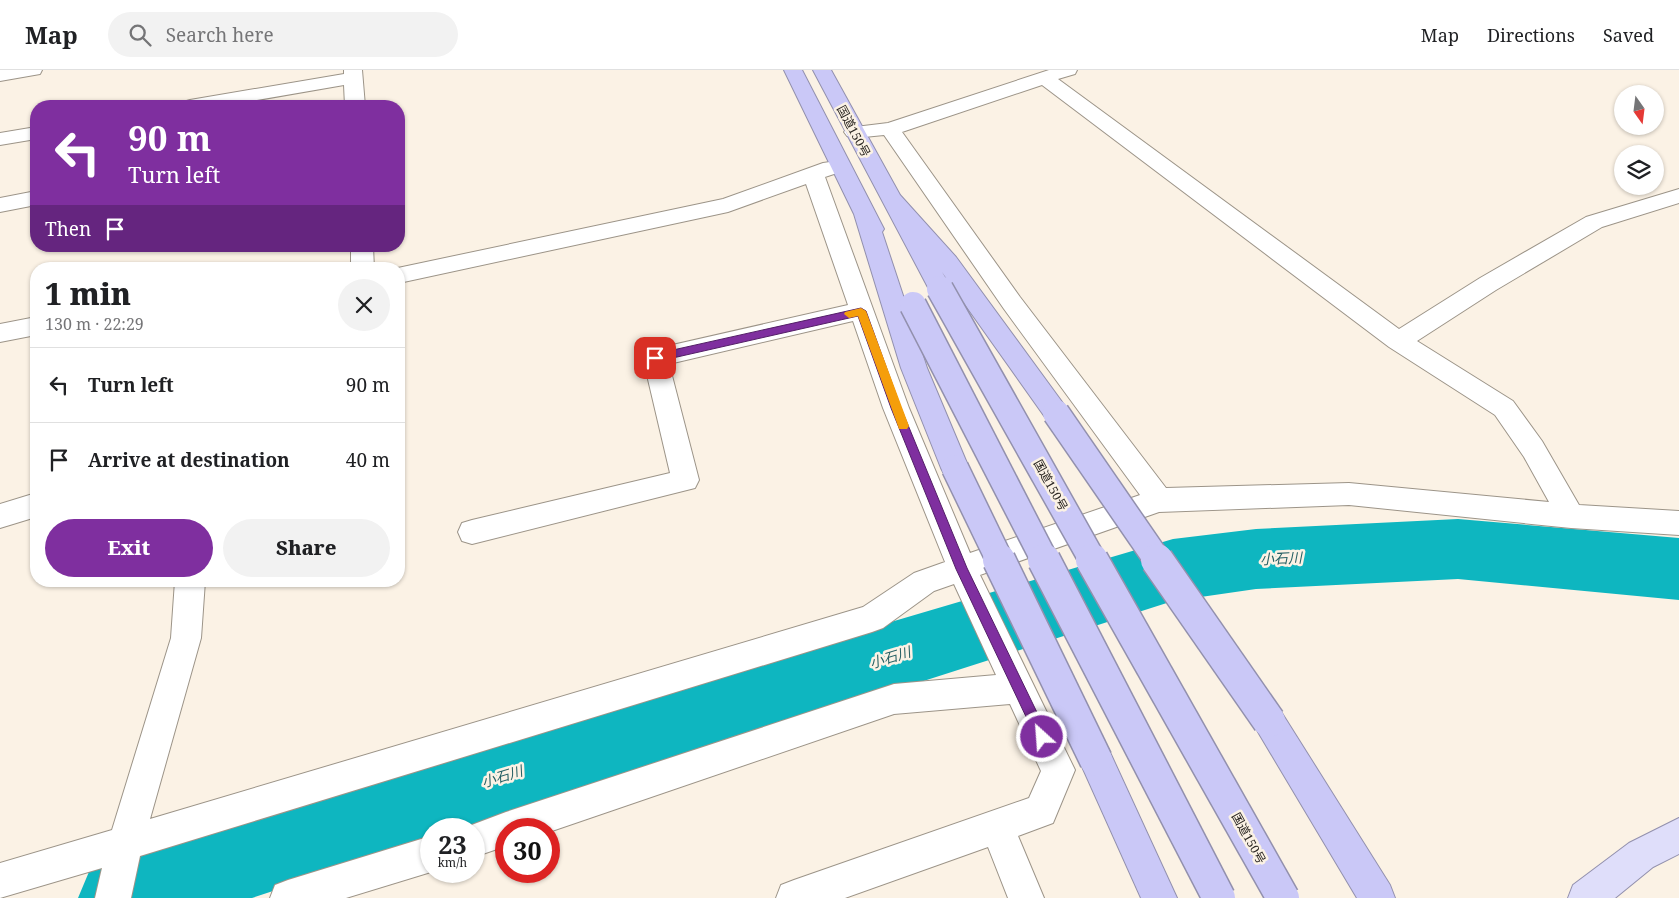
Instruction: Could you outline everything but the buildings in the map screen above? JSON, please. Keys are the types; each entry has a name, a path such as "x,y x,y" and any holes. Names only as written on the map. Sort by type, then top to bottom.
{"highway":[{"path":"792,70 1219,898"},
{"name":"国道150号","path":"822,70 940,289 1283,898"},
{"path":"888,195 948,263 1056,412 1269,721 1377,898"},
{"path":"865,214 914,368 955,468 1096,760 1159,898"}],"main road":[{"path":"1586,898 1641,855 1679,836"}],"street":[{"path":"0,75 33,70"},
{"path":"854,132 890,129 1068,70"},
{"path":"221,100 353,74 355,100"},
{"path":"1043,77 1398,340 1504,408 1533,449 1571,516"},
{"path":"890,129 1012,303 1159,500"},
{"path":"0,139 30,134"},
{"path":"405,274 728,205 841,164"},
{"path":"794,898 1041,811 1058,770 964,574 896,408 813,174"},
{"path":"1398,340 1488,284 1594,222 1679,196"},
{"path":"0,205 30,199"},
{"path":"472,532 685,480 655,358 861,311"},
{"path":"0,333 30,327"},
{"path":"0,881 124,849 872,618 924,582 964,574 1159,500 1348,494 1571,516 1679,523"},
{"path":"0,516 30,508"},
{"path":"113,898 124,849 186,638 190,587"},
{"path":"540,818 894,699 1015,682"},
{"path":"997,827 1026,898"},
{"path":"288,898 420,857"}],"waterway":[{"name":"小石川","path":"122,898 398,808 1173,570 1256,559 1458,549 1679,569"}],"slow traffic":[{"path":"849,314 861,311 903,426"}],"route":[{"path":"655,358 861,311 896,408 966,579 1042,737"}]}
